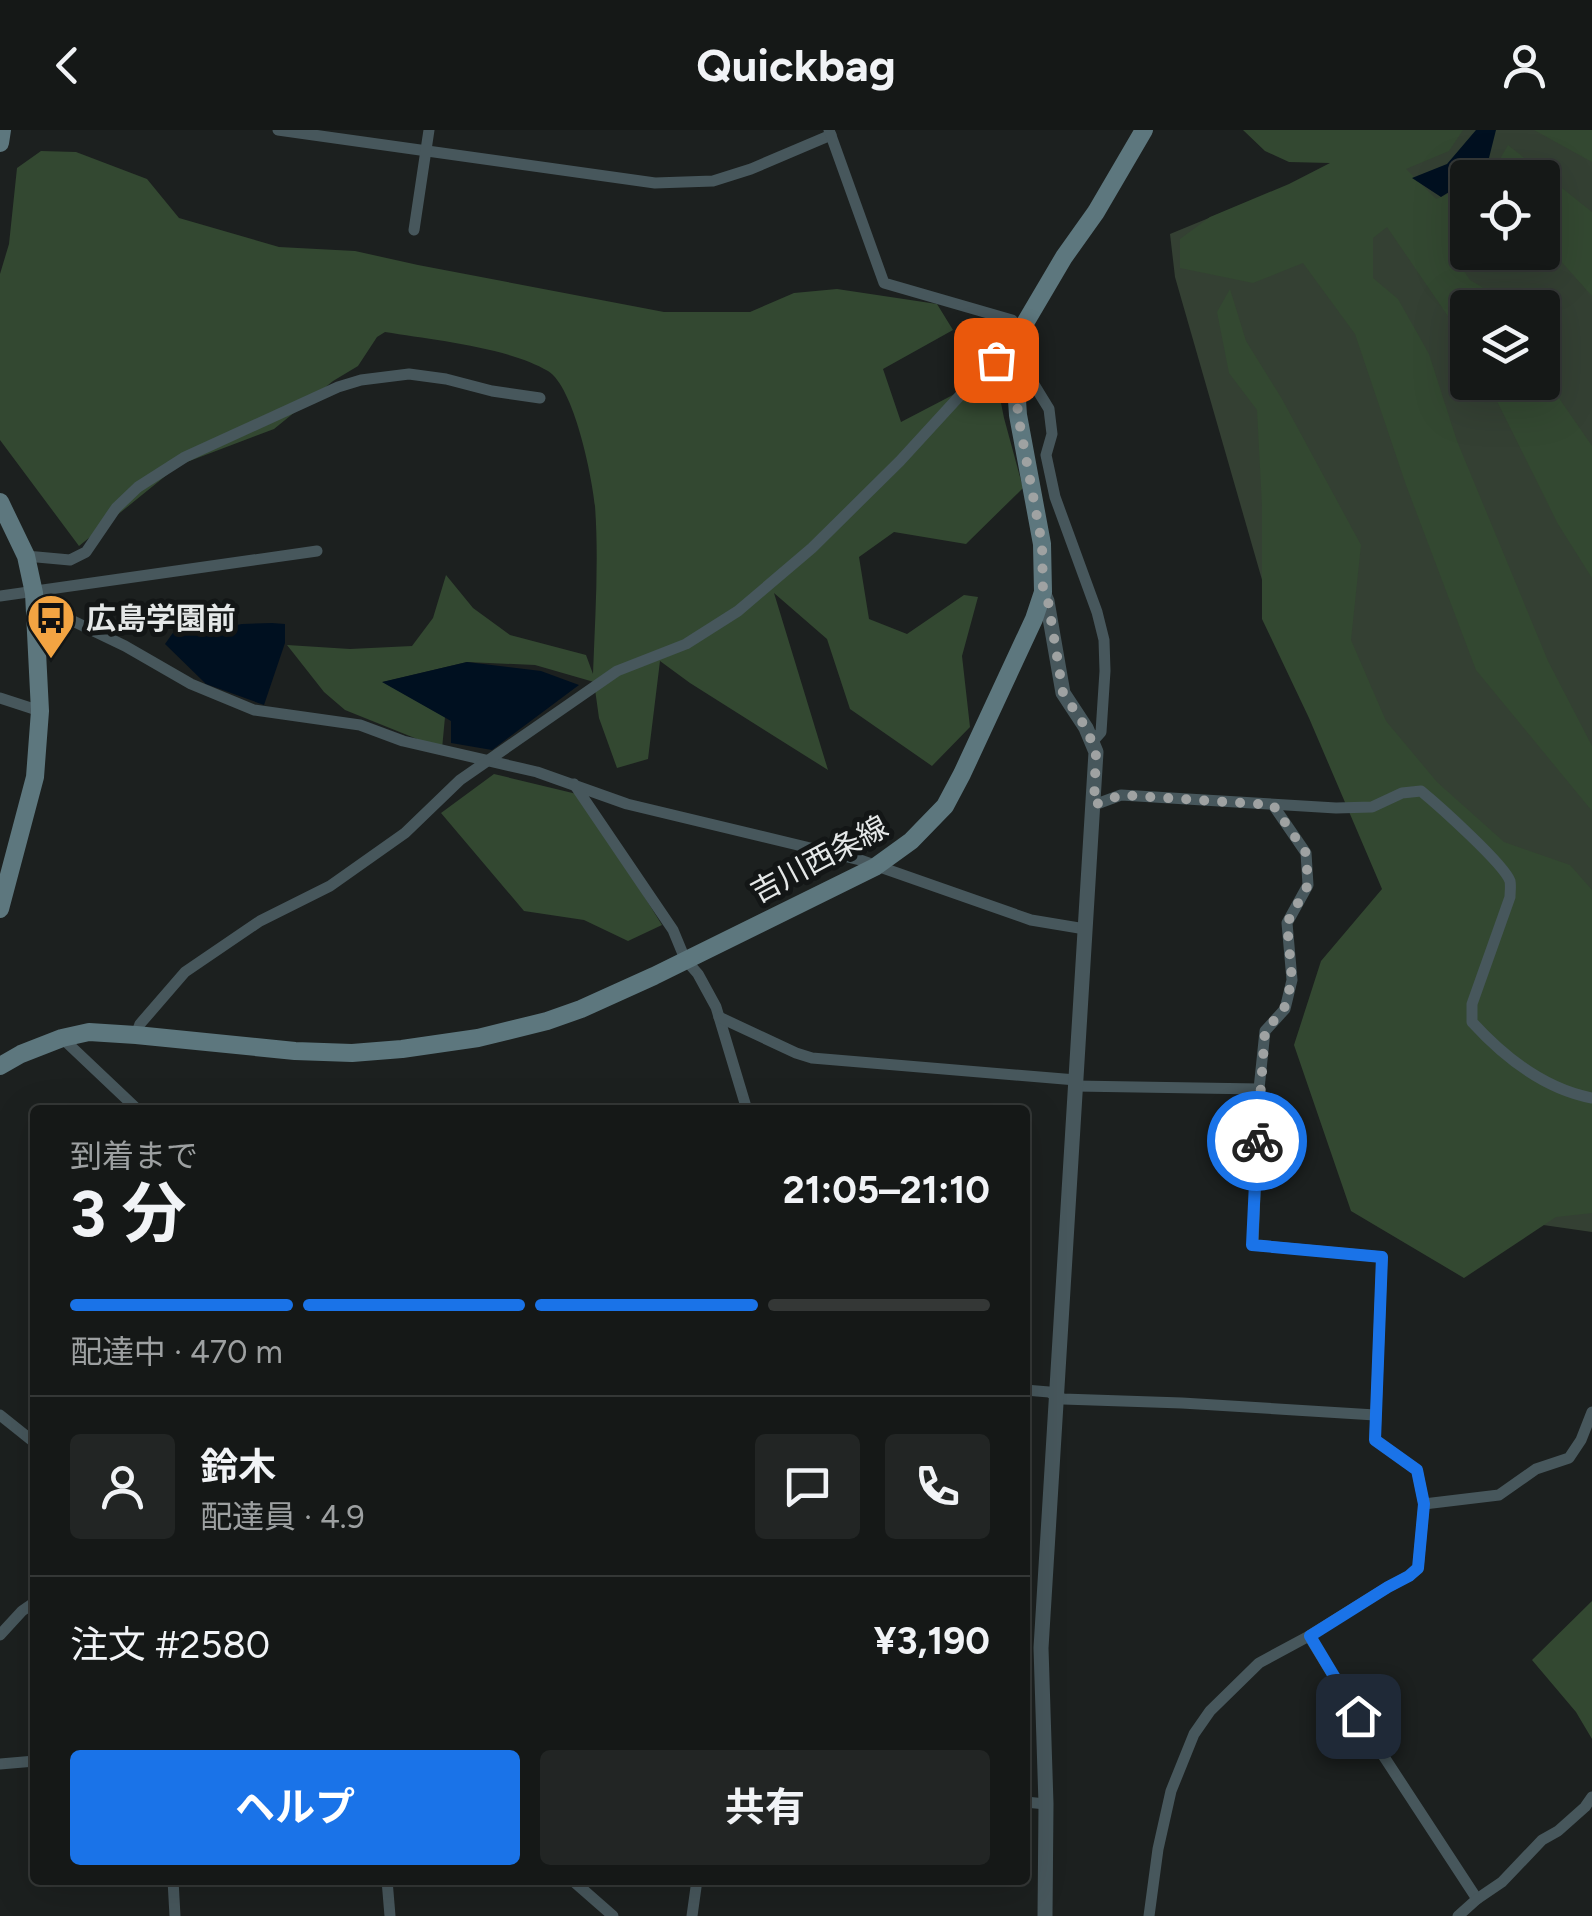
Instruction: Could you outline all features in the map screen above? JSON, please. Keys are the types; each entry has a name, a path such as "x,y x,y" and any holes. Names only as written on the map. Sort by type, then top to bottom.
{"main road":[{"path":"0,143 2,130"},
{"name":"吉川西条線","path":"0,1066 62,1038 90,1032 352,1053 478,1038 548,1021 580,1010 875,867 911,841 945,806 962,774 1043,592 1042,544 1018,415 1014,356 1021,330 1144,130"},
{"path":"0,502 26,556 34,593 40,711 35,776 0,909"}],"street":[{"path":"278,130 655,183 713,181 752,168 830,132 884,282 1012,320 1021,330"},
{"path":"414,230 429,130"},
{"path":"136,1034 163,994 185,972 260,921 330,886 405,833 460,780 618,671 686,644 738,611 812,548 1003,356 1014,356 1022,365 1049,409 1052,434 1046,455 1056,497 1104,640 1101,732 1093,741"},
{"path":"26,556 70,560 86,552 116,508 138,487 185,457 338,387 409,374 540,398"},
{"path":"0,596 317,551"},
{"path":"1043,592 1048,601 1063,693 1096,752 1041,1648 1046,1804 1044,1916"},
{"path":"34,593 72,621 191,684 254,710 360,725 403,741 491,760 574,784 627,804 860,860 1032,920 1085,929"},
{"path":"0,698 40,711"},
{"path":"574,784 698,974 719,1016 746,1105"},
{"path":"1094,805 1121,795 1372,807 1402,793 1421,791 1510,881 1510,897 1472,1004 1472,1022 1522,1069 1592,1098"},
{"path":"1149,1916 1158,1849 1172,1791 1194,1734 1210,1712 1260,1663 1418,1568 1424,1504 1417,1470 1375,1440 1382,1257 1252,1245 1265,1031 1284,1009 1292,980 1287,923 1308,885 1306,853 1273,805"},
{"path":"719,1016 812,1058 1076,1083 1259,1090"},
{"path":"62,1038 133,1105"},
{"path":"1030,1390 1050,1392 1064,1400 1375,1415"},
{"path":"1424,1504 1499,1496 1536,1469 1569,1458 1582,1440 1592,1412"},
{"path":"0,1415 30,1438"},
{"path":"0,1635 30,1605"},
{"path":"1310,1636 1477,1898"},
{"path":"0,1764 30,1761"},
{"path":"1458,1916 1502,1882 1542,1840 1558,1831 1592,1798"},
{"path":"1030,1802 1046,1804"},
{"path":"172,1885 175,1916"},
{"path":"387,1885 390,1916"},
{"path":"578,1885 613,1916"},
{"path":"692,1916 696,1885"}],"green space":[{"path":"1243,130 1463,130 1449,151 1406,169 1436,199 1450,193 1450,270 1463,270 1470,280 1487,290 1450,290 1450,319 1387,227 1373,238 1373,278 1398,299 1429,354 1457,441 1548,661 1592,746 1592,811 1476,670 1406,485 1355,334 1303,263 1253,283 1180,268 1180,239 1210,217 1330,163 1289,162 1265,151"},
{"path":"1411,130 1592,130 1592,1232 1465,1214 1416,856 1275,625 1175,277 1170,234"},
{"path":"1534,130 1592,130 1592,162"},
{"path":"1508,145 1527,160 1500,160"},
{"path":"41,151 76,152 147,179 179,218 279,247 355,251 664,312 750,312 794,293 837,289 937,304 953,330 883,369 901,422 995,373 1023,488 966,544 894,532 859,557 869,619 907,634 964,595 978,597 962,656 970,727 932,766 850,709 827,639 774,593 828,770 660,661 648,759 617,768 599,718 594,682 535,665 467,662 383,682 445,717 442,749 345,710 324,692 287,645 350,649 412,646 433,618 446,575 473,608 510,635 586,655 593,674 595,506 574,413 548,371 469,345 385,332 377,337 358,366 274,429 179,465 79,546 0,440 0,274 9,244 17,168"},
{"path":"1560,186 1592,212 1592,296 1560,260"},
{"path":"1230,289 1246,341 1361,545 1351,640 1386,721 1437,782 1504,842 1570,865 1592,890 1592,1213 1556,1217 1464,1278 1351,1211 1294,1045 1321,961 1382,889 1262,619 1257,410 1229,373 1217,312"},
{"path":"1496,400 1560,400 1592,446 1592,578 1558,524"},
{"path":"494,774 581,795 662,925 628,941 584,920 524,911 441,813"},
{"path":"1592,1601 1592,1739 1576,1712 1532,1660"}],"water":[{"path":"1476,130 1496,130 1488,160 1450,160"},
{"path":"1450,160 1450,191 1441,197 1412,178"},
{"path":"285,624 285,643 264,705 206,684 165,644 177,627 202,631"},
{"path":"467,662 541,671 579,685 492,750 451,743 451,721 382,682"}],"way so far":[{"path":"996,360 1014,356 1018,415 1042,544 1043,592 1048,601 1063,693 1096,752 1094,805 1121,795 1273,805 1306,853 1308,885 1287,923 1292,980 1284,1009 1265,1031 1257,1141"}],"place":[{"name":"広島学園前","path":"51,660"}],"route":[{"path":"1257,1141 1252,1245 1382,1257 1375,1440 1417,1470 1424,1504 1418,1568 1310,1636 1358,1716"}]}
